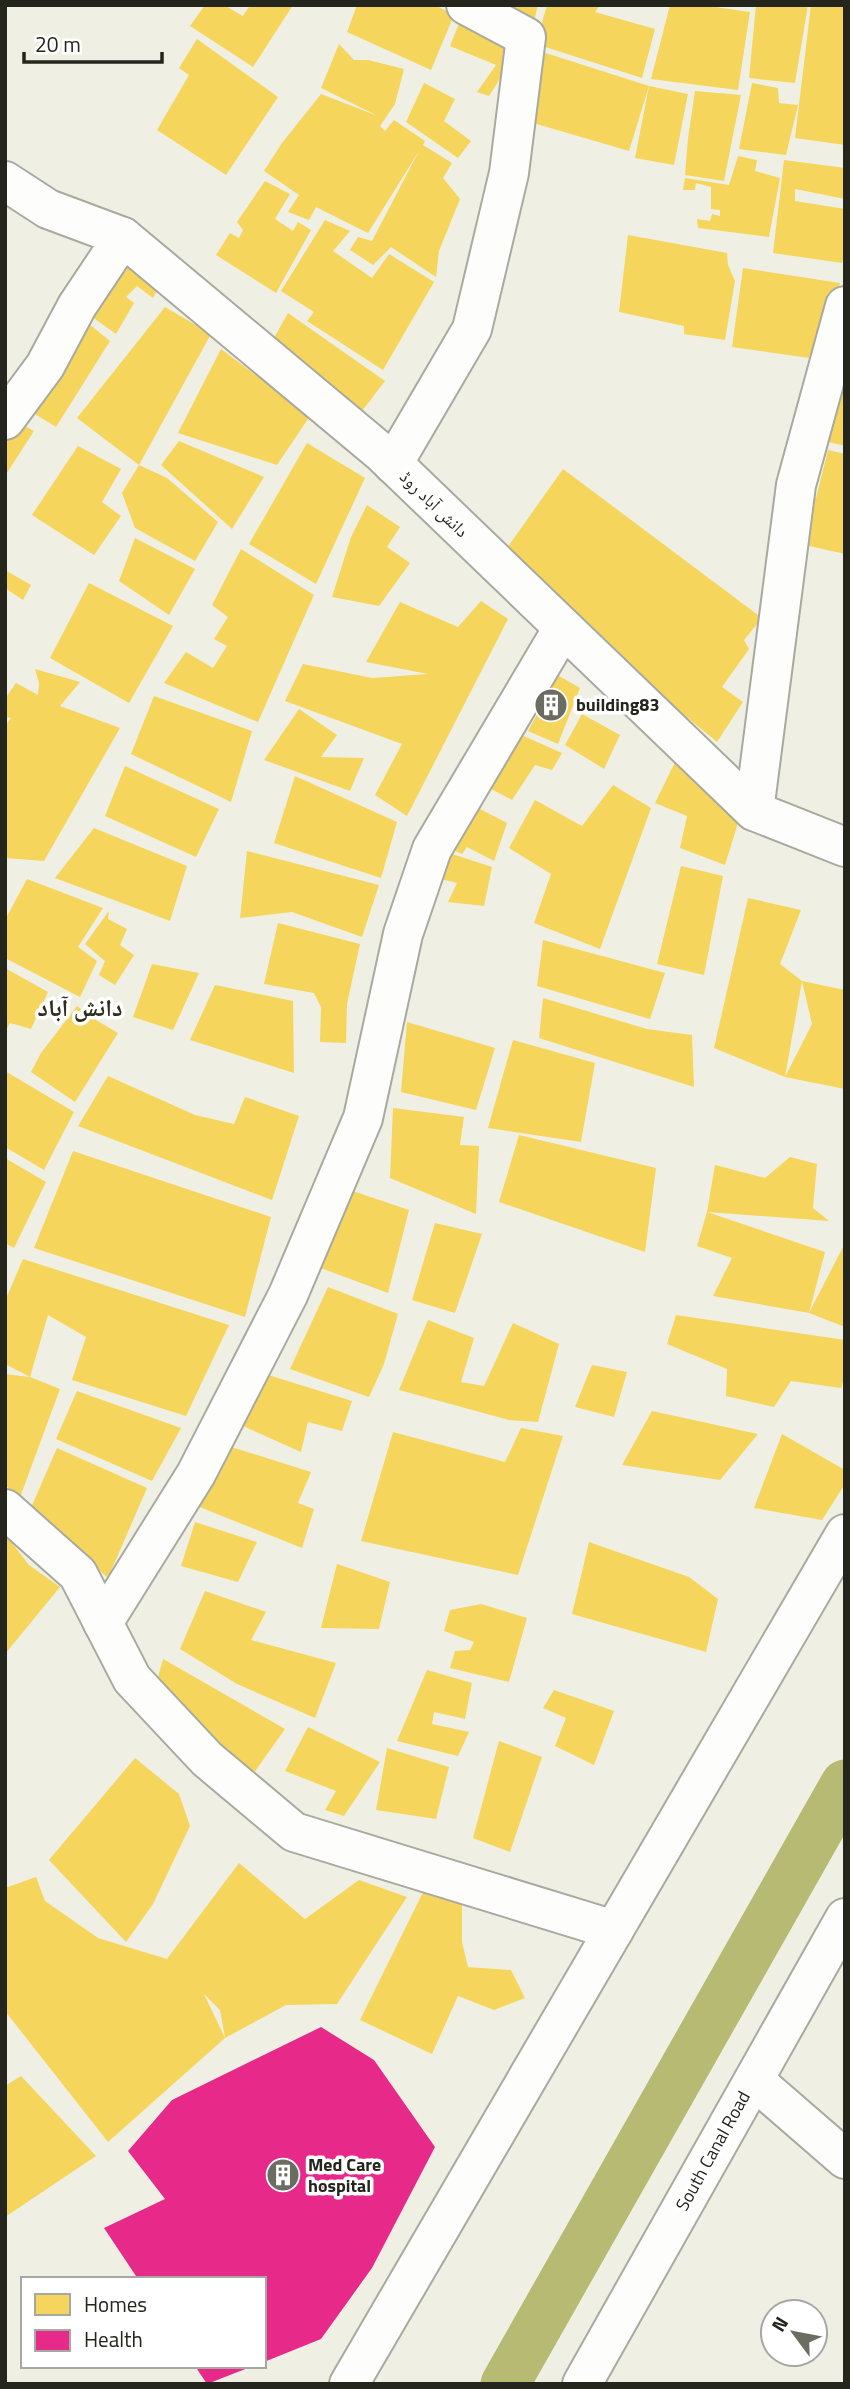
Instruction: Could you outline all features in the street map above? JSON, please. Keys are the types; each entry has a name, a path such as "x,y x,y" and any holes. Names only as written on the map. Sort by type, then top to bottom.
{"street":[{"path":"393,464 472,329 509,173 526,37 466,5"},
{"name":"دانش آباد روڈ","path":"5,181 48,209 123,237 393,464 754,811 845,847"},
{"path":"5,420 45,366 77,306 123,237"},
{"path":"754,811 796,485 845,306"},
{"path":"103,1623 196,1474 288,1295 363,1118 403,934 432,849 563,628"},
{"path":"5,1509 78,1574 132,1679 207,1759 295,1832 614,1930"},
{"path":"349,2384 845,1534"},
{"name":"South Canal Road","path":"582,2384 845,1918"},
{"path":"754,2080 845,2159"}],"building: Homes":[{"path":"205,5 224,5 243,16 250,5 293,5 253,67 190,26"},
{"path":"357,5 435,5 454,15 431,70 347,32"},
{"path":"483,5 538,5 532,29"},
{"path":"547,5 600,5 595,12 655,29 642,78 536,44"},
{"path":"670,5 701,5 750,12 738,90 651,79"},
{"path":"756,5 808,5 795,83 749,78"},
{"path":"811,5 845,7 845,145 795,138"},
{"path":"462,16 522,44 489,96 477,92 496,65 450,46"},
{"path":"197,39 278,97 226,175 157,130 189,75 179,68"},
{"path":"339,44 354,60 368,60 404,69 395,104 380,126 385,131 394,120 425,141 423,145 452,163 443,178 460,199 439,251 436,277 391,247 373,265 350,250 358,237 372,241 419,151 368,233 316,207 309,220 288,212 299,195 264,171 282,143 321,94 378,116 321,88"},
{"path":"533,49 649,86 629,151 516,118"},
{"path":"424,83 455,99 444,121 471,141 458,158 406,122"},
{"path":"752,83 778,88 779,103 798,105 786,155 739,149"},
{"path":"649,86 688,94 674,165 635,158"},
{"path":"695,91 741,95 724,181 685,175"},
{"path":"738,156 757,160 755,171 780,178 769,237 698,228 697,219 710,221 712,214 720,216 720,210 711,209 711,187 696,183 695,190 683,190 685,178 729,185"},
{"path":"784,160 845,168 845,199 795,189 795,201 845,209 845,253 842,263 773,253"},
{"path":"265,181 290,194 275,219 293,231 298,222 311,230 276,293 216,255 230,233 239,238 243,230 237,222"},
{"path":"325,220 350,231 333,251 372,278 389,254 434,282 383,370 307,321 314,312 281,291"},
{"path":"628,235 727,253 728,265 735,281 725,340 684,334 684,326 619,312"},
{"path":"116,248 161,282 153,298 137,286 126,297 134,303 116,334 77,306"},
{"path":"743,268 840,283 823,360 732,347"},
{"path":"845,306 845,446 820,440"},
{"path":"165,307 211,334 139,465 77,418"},
{"path":"288,313 385,381 362,411 269,347"},
{"path":"79,316 110,341 56,427 19,404"},
{"path":"221,349 310,416 277,465 178,433"},
{"path":"14,420 34,431 5,476 5,432"},
{"path":"179,441 264,477 232,529 161,465"},
{"path":"307,443 365,478 316,584 249,544"},
{"path":"78,446 121,469 102,502 121,516 94,555 32,515"},
{"path":"828,450 845,454 845,554 796,543 809,497 816,498"},
{"path":"139,465 167,478 218,522 195,561 135,528 122,493"},
{"path":"563,469 762,618 744,640 749,649 722,687 743,702 717,742 585,633 507,548"},
{"path":"367,505 400,527 387,547 410,563 379,606 332,597 351,537"},
{"path":"135,538 195,569 169,615 119,581"},
{"path":"241,549 314,595 258,722 164,683 186,652 213,668 227,646 214,639 228,617 212,605"},
{"path":"5,570 31,585 23,600 5,588"},
{"path":"89,583 173,626 129,703 50,658"},
{"path":"481,601 508,619 407,816 375,795 402,744 285,701 303,664 372,678 428,674 366,662 400,602 458,627"},
{"name":"building83","path":"545,668 580,688 558,744 528,731 539,711 521,699"},
{"path":"35,669 80,682 60,706 120,728 44,861 5,858 5,726 11,718 5,717 5,699 16,683 38,695 39,683"},
{"path":"154,696 252,731 231,802 131,754"},
{"path":"299,709 337,735 321,757 364,758 350,791 264,760"},
{"path":"582,714 620,735 604,769 565,745"},
{"path":"510,730 562,753 552,770 535,765 512,800 482,784"},
{"path":"680,752 743,807 725,865 680,848 687,816 655,803"},
{"path":"125,766 219,809 196,857 105,816"},
{"path":"295,776 397,822 381,878 274,843"},
{"path":"613,785 651,808 600,949 534,923 551,874 509,848 535,800 582,826"},
{"path":"465,801 507,823 494,861 467,847 462,854 442,845"},
{"path":"94,828 187,866 170,921 55,878"},
{"path":"247,851 379,885 362,937 292,912 240,918"},
{"path":"443,851 492,867 484,906 448,902 457,883 429,876"},
{"path":"681,866 723,876 704,975 657,964"},
{"path":"27,879 103,908 78,947 97,961 80,997 5,958 5,920"},
{"path":"748,898 801,910 780,964 802,981 785,1077 714,1048"},
{"path":"109,911 108,919 127,929 120,945 134,955 115,985 99,975 105,961 85,944"},
{"path":"278,923 360,944 347,1004 346,1043 320,1042 321,1007 314,993 264,984"},
{"path":"543,940 665,973 650,1019 537,986"},
{"path":"152,964 199,973 173,1030 133,1017"},
{"path":"5,968 48,992 31,1029 10,1023 5,1032"},
{"path":"802,981 845,990 845,1089 785,1077 812,1024"},
{"path":"215,985 293,1001 294,1073 190,1040"},
{"path":"543,998 647,1029 692,1035 694,1087 539,1038"},
{"path":"77,1006 118,1033 75,1102 31,1072 41,1053"},
{"path":"407,1022 495,1048 476,1110 401,1092"},
{"path":"513,1040 595,1063 581,1142 488,1128"},
{"path":"5,1071 74,1112 44,1170 5,1147"},
{"path":"108,1076 195,1115 234,1124 245,1097 299,1116 272,1200 78,1126"},
{"path":"393,1108 464,1117 460,1145 479,1146 476,1214 390,1178"},
{"path":"519,1135 656,1168 645,1252 499,1202"},
{"path":"73,1151 271,1217 245,1317 34,1248"},
{"path":"790,1157 817,1164 813,1208 829,1221 707,1212 715,1165 765,1178"},
{"path":"5,1158 46,1182 14,1248 5,1243"},
{"path":"344,1188 409,1210 388,1293 318,1267"},
{"path":"707,1212 825,1252 809,1313 713,1296 732,1258 697,1246"},
{"path":"435,1223 482,1234 455,1313 412,1300"},
{"path":"845,1243 845,1327 809,1313"},
{"path":"23,1259 229,1325 186,1416 72,1380 86,1337 48,1315 30,1377 5,1364 5,1301"},
{"path":"328,1287 398,1314 384,1364 369,1397 290,1369"},
{"path":"676,1315 845,1340 845,1376 841,1388 791,1381 774,1407 726,1396 727,1369 667,1344"},
{"path":"428,1320 474,1338 461,1382 484,1386 513,1323 559,1344 538,1422 509,1420 399,1390"},
{"path":"592,1365 627,1372 614,1417 575,1407"},
{"path":"262,1373 352,1401 342,1431 308,1422 301,1452 243,1426"},
{"path":"5,1374 30,1377 60,1389 19,1500 5,1484"},
{"path":"77,1391 181,1428 152,1481 56,1439"},
{"path":"652,1411 758,1434 720,1480 622,1465"},
{"path":"521,1428 563,1436 518,1575 361,1541 393,1432 505,1462"},
{"path":"782,1434 845,1470 845,1484 822,1520 754,1508"},
{"path":"222,1444 311,1472 298,1503 314,1509 302,1548 192,1504"},
{"path":"57,1448 147,1488 108,1578 30,1510"},
{"path":"195,1522 257,1542 238,1582 181,1566"},
{"path":"5,1534 29,1565 60,1587 5,1654"},
{"path":"589,1542 689,1577 718,1599 706,1652 572,1614"},
{"path":"337,1564 390,1582 379,1629 321,1628"},
{"path":"205,1591 266,1612 251,1640 336,1663 315,1718 237,1684 180,1649"},
{"path":"481,1604 527,1618 509,1682 450,1668 455,1651 470,1650 474,1642 444,1631 450,1610"},
{"path":"163,1659 285,1729 251,1777 158,1677"},
{"path":"427,1670 472,1683 465,1719 434,1712 432,1724 469,1732 458,1756 397,1741"},
{"path":"554,1690 614,1711 594,1765 555,1746 566,1718 543,1708"},
{"path":"308,1727 380,1762 344,1816 325,1810 336,1791 285,1771"},
{"path":"499,1741 542,1757 510,1852 473,1838"},
{"path":"387,1748 449,1767 436,1819 376,1810"},
{"path":"135,1758 179,1794 190,1826 153,1904 126,1942 49,1860"},
{"path":"239,1863 305,1919 359,1880 407,1897 337,2004 286,2005 225,2038 108,2142 5,2011 5,1888 36,1877 45,1901 98,1938 167,1959","holes":["204,1994 220,2010 225,2038"]},
{"path":"432,1874 462,1883 462,1942 468,1967 511,1970 525,1998 494,2010 458,1996 432,2054 360,2020"},
{"path":"21,2076 96,2156 5,2217 5,2086"}],"building: Health":[{"name":"Med Care hospital","path":"321,2027 374,2060 435,2147 372,2268 321,2339 266,2361 266,2277 137,2277 104,2228 165,2199 128,2151 172,2100"},
{"path":"196,2368 248,2368 207,2384"}],"waterway":[{"path":"505,2384 845,1784"}],"place":[{"name":"building83","path":"551,705"},
{"name":"Med Care hospital","path":"283,2175"}],"district":[{"name":"دانش آباد","path":"80,1008"}]}
